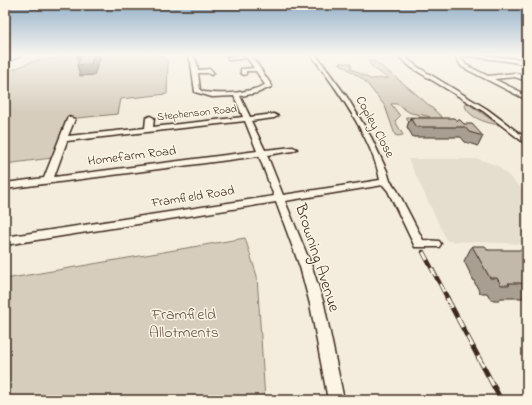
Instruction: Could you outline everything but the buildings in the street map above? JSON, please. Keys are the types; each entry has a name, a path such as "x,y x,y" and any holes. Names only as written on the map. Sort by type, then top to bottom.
{"street":[{"path":"196,74 198,92 209,96 260,91 269,86 262,74"},
{"name":"Copley Close","path":"328,74 370,144 385,175 385,182 392,190 419,244 436,244"},
{"path":"425,74 485,110 527,143"},
{"path":"479,74 527,98"},
{"path":"487,78 515,75 527,79"},
{"name":"Browning Avenue","path":"236,93 278,191 279,198 306,267 317,304 336,400"},
{"path":"248,119 274,116"},
{"name":"Stephenson Road","path":"149,130 150,118"},
{"name":"Stephenson Road","path":"64,139 248,119"},
{"path":"48,180 71,120"},
{"path":"262,153 293,149"},
{"name":"Homefarm Road","path":"5,186 262,153"},
{"name":"Framfield Road","path":"5,241 385,182"}],"shaded area":[{"path":"408,159 479,159 498,166 527,194 527,244 447,241"}],"green space":[{"path":"5,74 168,74 167,94 121,99 118,114 67,119 52,158 5,164"},
{"path":"355,74 361,74 370,79 388,78 382,74 392,74 446,121 409,122 406,117 430,117 408,112 397,104 391,104 400,116 395,121 403,135 395,135 385,106 364,80"},
{"path":"467,103 499,125 474,117 465,106"},
{"name":"Framfield Allotments","path":"245,238 257,276 265,400 5,400 5,279"}],"railway":[{"path":"423,252 448,299"},
{"path":"447,298 501,400"}]}
